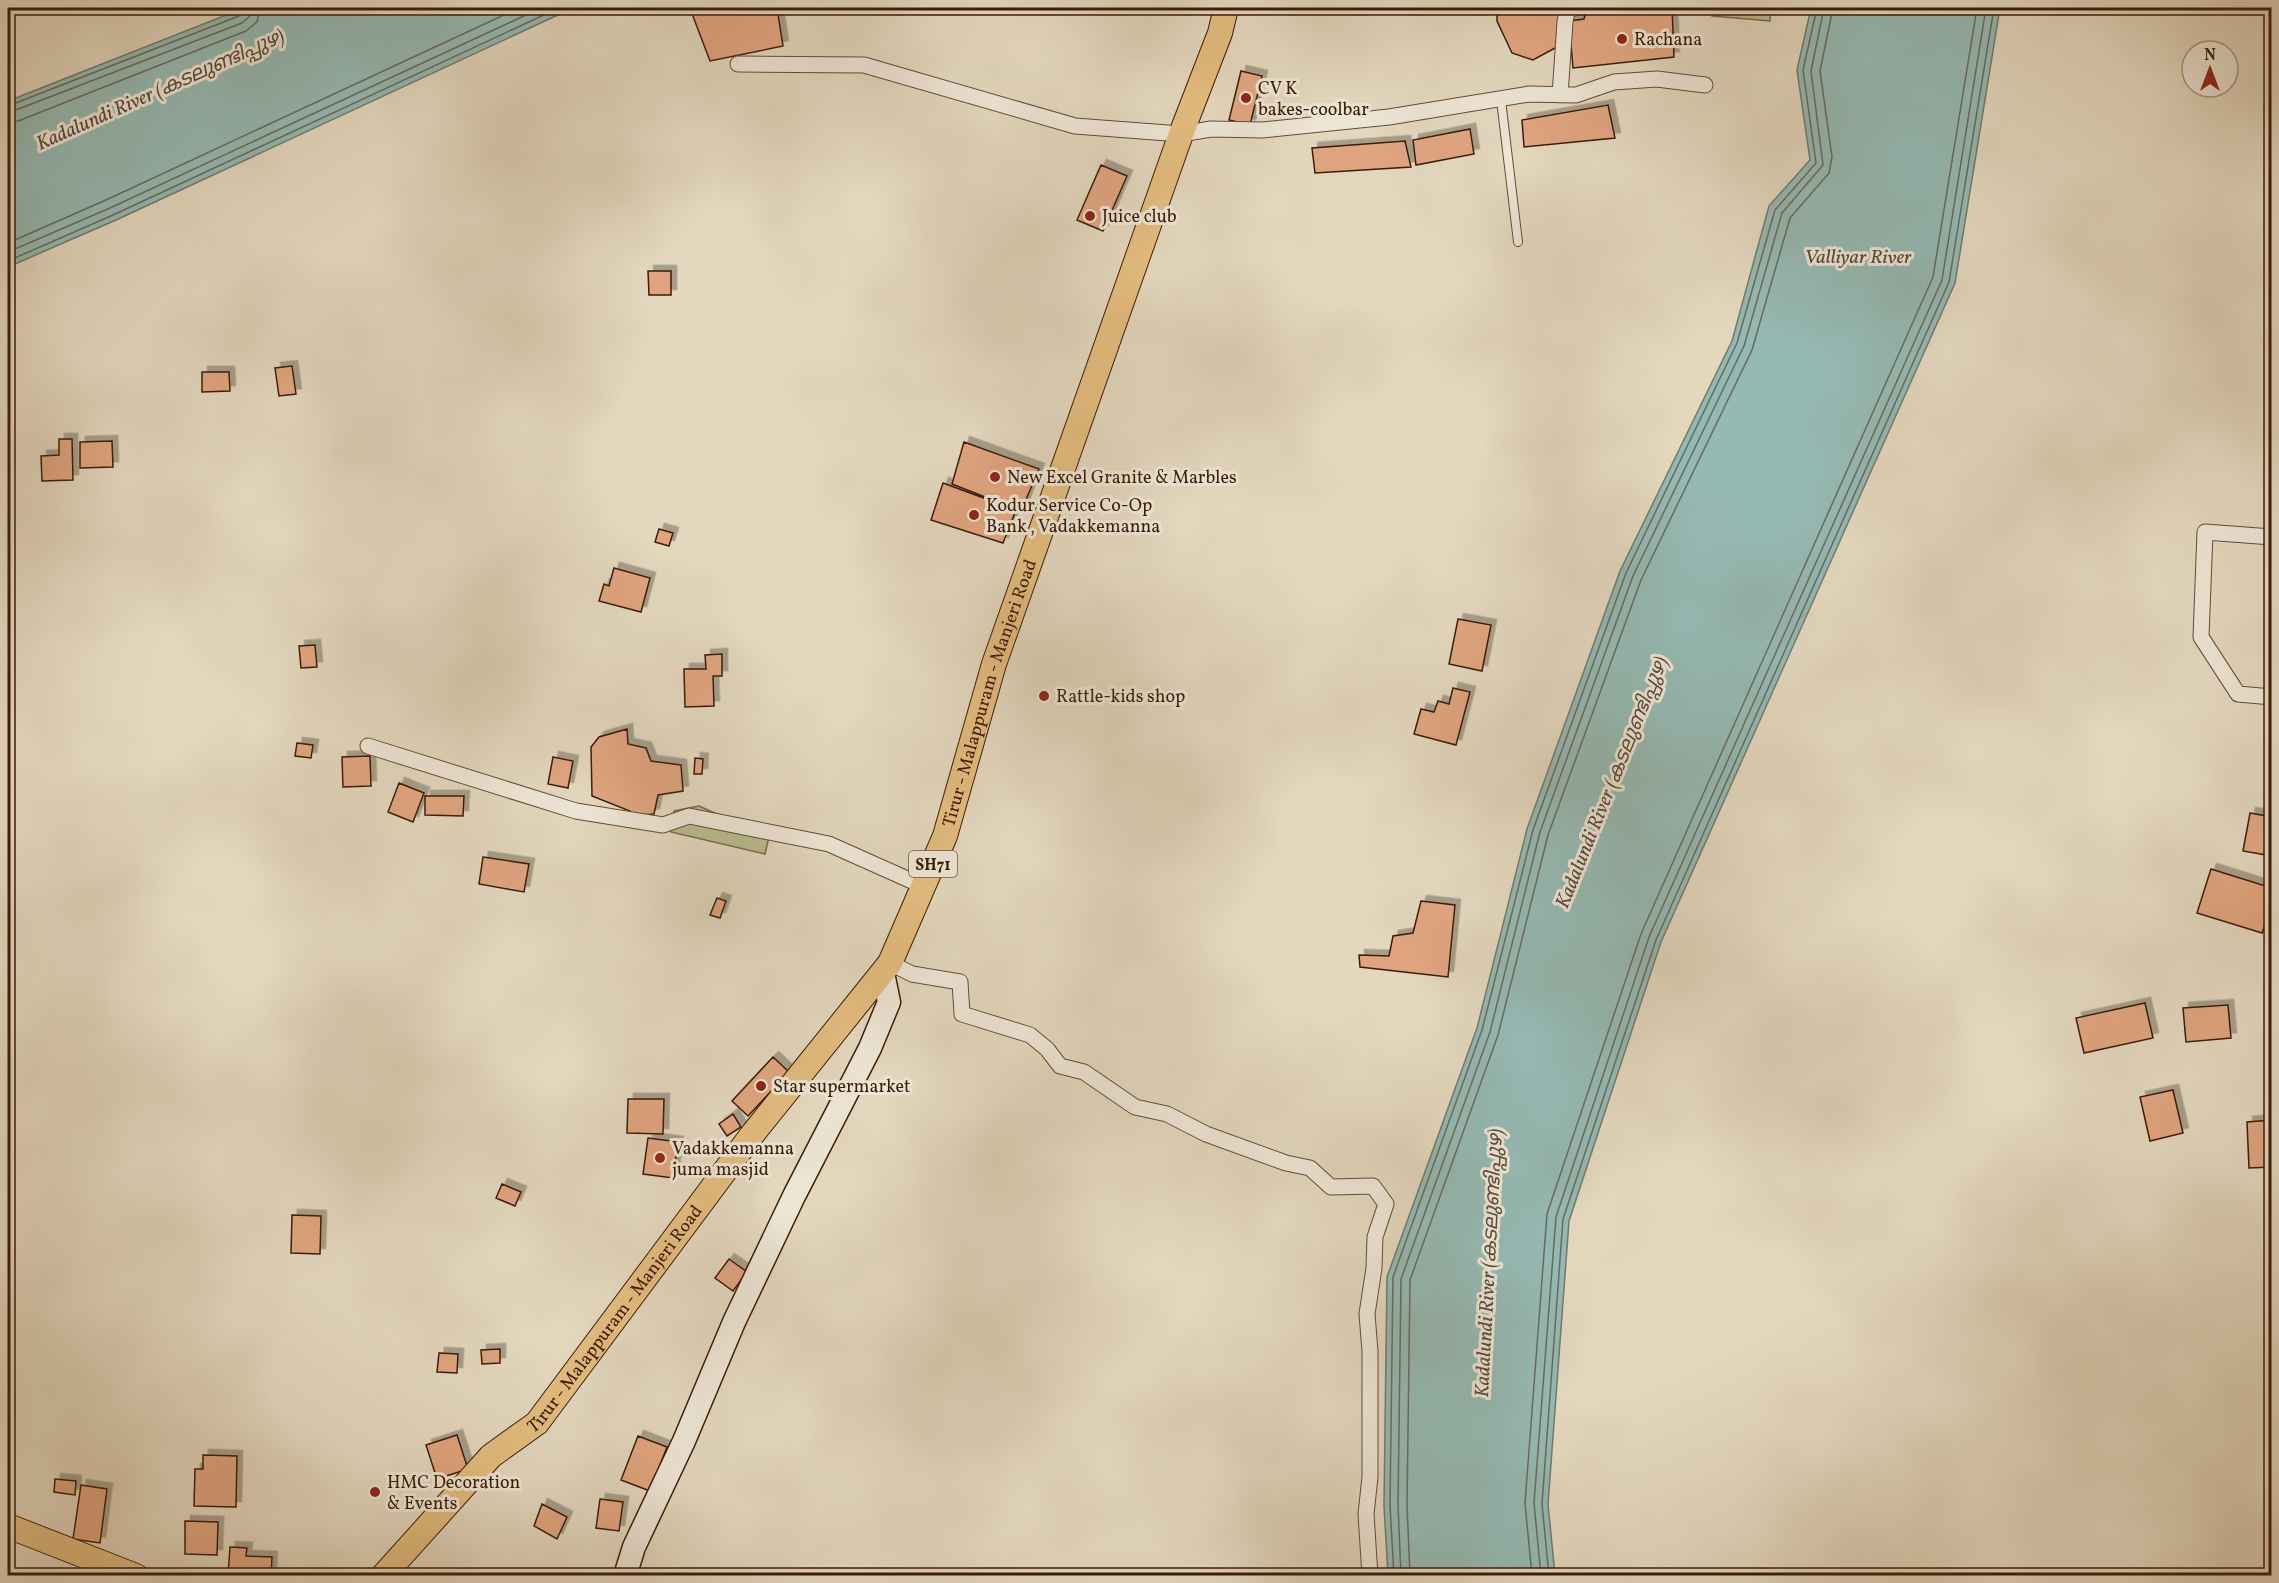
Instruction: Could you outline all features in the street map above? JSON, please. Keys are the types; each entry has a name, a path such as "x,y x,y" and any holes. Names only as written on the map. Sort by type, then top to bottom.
{"main road":[{"name":"Tirur - Malappuram - Manjeri Road","path":"383,1575 491,1456 537,1423 751,1136 886,968 945,836 994,664 1181,134 1220,33 1226,8"},
{"path":"625,1575 634,1547 710,1382 734,1322 794,1196 870,1048 889,1002 886,968"},
{"path":"8,1526 136,1575"}],"street":[{"path":"1560,95 1565,22 1567,11 1574,8"},
{"path":"738,64 864,66 1075,126 1181,134 1211,129 1263,130 1389,117 1529,94 1575,96 1614,82 1657,79 1705,85"},
{"path":"2271,537 2205,532 2201,637 2238,694 2271,697"},
{"path":"368,746 576,811 663,825 689,816 829,844 923,886"},
{"path":"886,968 960,982 962,1014 1030,1035 1047,1049 1060,1066 1084,1072 1135,1107 1167,1114 1223,1140 1286,1163 1310,1168 1332,1187 1373,1186 1386,1204 1375,1237 1374,1268 1367,1314 1370,1351 1370,1477 1366,1514 1370,1575"}],"lane":[{"path":"1501,100 1518,242"}],"green space":[{"path":"1713,8 1771,8 1770,21 1712,16"},
{"path":"699,806 769,837 765,854 671,832 674,811"}],"water":[{"name":"Kadalundi River (കടലുണ്ടിപ്പുഴ)","path":"244,8 573,8 116,220 8,267 8,101"},
{"name":"Valliyar River","path":"1811,8 2000,8 1955,283 1661,942 1569,1221 1548,1504 1555,1575 1388,1575 1384,1506 1387,1277 1477,1028 1527,829 1620,571 1732,341 1769,206 1810,160 1797,70"}],"building":[{"path":"702,8 777,8 783,46 710,61 691,11"},
{"path":"1497,8 1538,8 1559,13 1557,47 1533,60 1512,53 1497,21"},
{"name":"Rachana","path":"1672,8 1674,57 1573,68 1569,21 1584,19 1586,11"},
{"name":"CV K bakes-coolbar","path":"1241,71 1262,76 1250,125 1229,120"},
{"path":"1608,105 1615,138 1524,147 1522,120"},
{"path":"1470,129 1474,154 1416,165 1413,140"},
{"path":"1405,141 1411,167 1315,173 1312,148"},
{"path":"1101,165 1127,176 1103,231 1077,220"},
{"path":"648,271 671,271 671,295 649,295"},
{"path":"292,366 296,394 279,396 275,368"},
{"path":"202,372 229,372 230,391 202,392"},
{"path":"59,439 72,439 73,480 42,481 41,456 59,455"},
{"path":"112,441 113,467 80,468 80,442"},
{"name":"New Excel Granite & Marbles","path":"964,442 1039,469 1021,511 952,484"},
{"name":"Kodur Service Co-Op Bank , Vadakkemanna","path":"943,483 1016,510 1003,543 931,520"},
{"path":"659,529 673,533 669,546 655,542"},
{"path":"614,568 650,578 641,612 599,601 604,584 609,586"},
{"path":"1458,619 1491,625 1482,671 1449,664"},
{"path":"315,645 317,667 301,668 299,646"},
{"path":"722,654 722,676 713,676 714,706 685,707 684,669 706,669 705,655"},
{"path":"1453,688 1470,692 1456,745 1414,734 1421,709 1434,712 1438,701 1449,704"},
{"path":"627,729 628,744 646,748 651,761 681,765 683,791 658,795 654,814 633,816 630,811 592,796 591,747 599,737"},
{"path":"297,743 313,745 311,758 295,756"},
{"path":"370,756 371,786 343,787 342,757"},
{"path":"553,757 573,761 568,788 548,784"},
{"path":"695,758 703,759 702,774 694,774"},
{"path":"399,783 424,793 413,822 388,812"},
{"path":"425,796 464,796 463,816 425,815"},
{"path":"2250,813 2272,817 2272,856 2243,851"},
{"path":"483,857 529,864 524,892 479,884"},
{"path":"2211,869 2272,888 2272,905 2262,933 2197,913"},
{"path":"717,898 726,901 720,918 710,915"},
{"path":"1421,901 1455,905 1448,977 1360,967 1359,955 1389,956 1393,936 1413,933"},
{"path":"2145,1003 2153,1038 2084,1053 2076,1018"},
{"path":"2228,1005 2231,1038 2186,1042 2183,1008"},
{"name":"Star supermarket","path":"773,1057 789,1072 748,1116 732,1101"},
{"path":"2173,1090 2183,1133 2150,1141 2140,1097"},
{"path":"628,1099 664,1099 663,1134 627,1133"},
{"path":"733,1114 741,1127 727,1136 719,1124"},
{"path":"2272,1120 2272,1167 2249,1168 2247,1122"},
{"name":"Vadakkemanna juma masjid","path":"648,1138 678,1142 673,1178 643,1174"},
{"path":"502,1184 521,1192 515,1206 496,1198"},
{"path":"292,1215 321,1216 320,1254 291,1253"},
{"path":"729,1259 747,1272 733,1291 715,1278"},
{"path":"500,1349 500,1363 482,1364 481,1350"},
{"path":"439,1353 458,1354 457,1373 437,1372"},
{"path":"457,1435 468,1469 437,1479 426,1445"},
{"path":"638,1436 667,1447 650,1491 621,1480"},
{"path":"203,1455 237,1456 236,1507 194,1506 195,1469 203,1469"},
{"path":"55,1479 76,1481 75,1495 54,1492"},
{"path":"81,1485 107,1489 100,1543 73,1539"},
{"path":"600,1499 623,1502 619,1531 596,1528"},
{"path":"542,1504 567,1517 557,1539 534,1526"},
{"path":"185,1521 218,1522 217,1555 185,1554"},
{"path":"230,1547 247,1548 246,1556 272,1557 271,1576 228,1576"}],"place":[{"name":"Rachana","path":"1622,39"},
{"name":"CV K bakes-coolbar","path":"1246,98"},
{"name":"Juice club","path":"1090,216"},
{"name":"New Excel Granite & Marbles","path":"995,477"},
{"name":"Kodur Service Co-Op Bank , Vadakkemanna","path":"974,515"},
{"name":"Rattle-kids shop","path":"1044,696"},
{"name":"Star supermarket","path":"761,1086"},
{"name":"Vadakkemanna juma masjid","path":"660,1158"},
{"name":"HMC Decoration & Events","path":"375,1492"}]}
